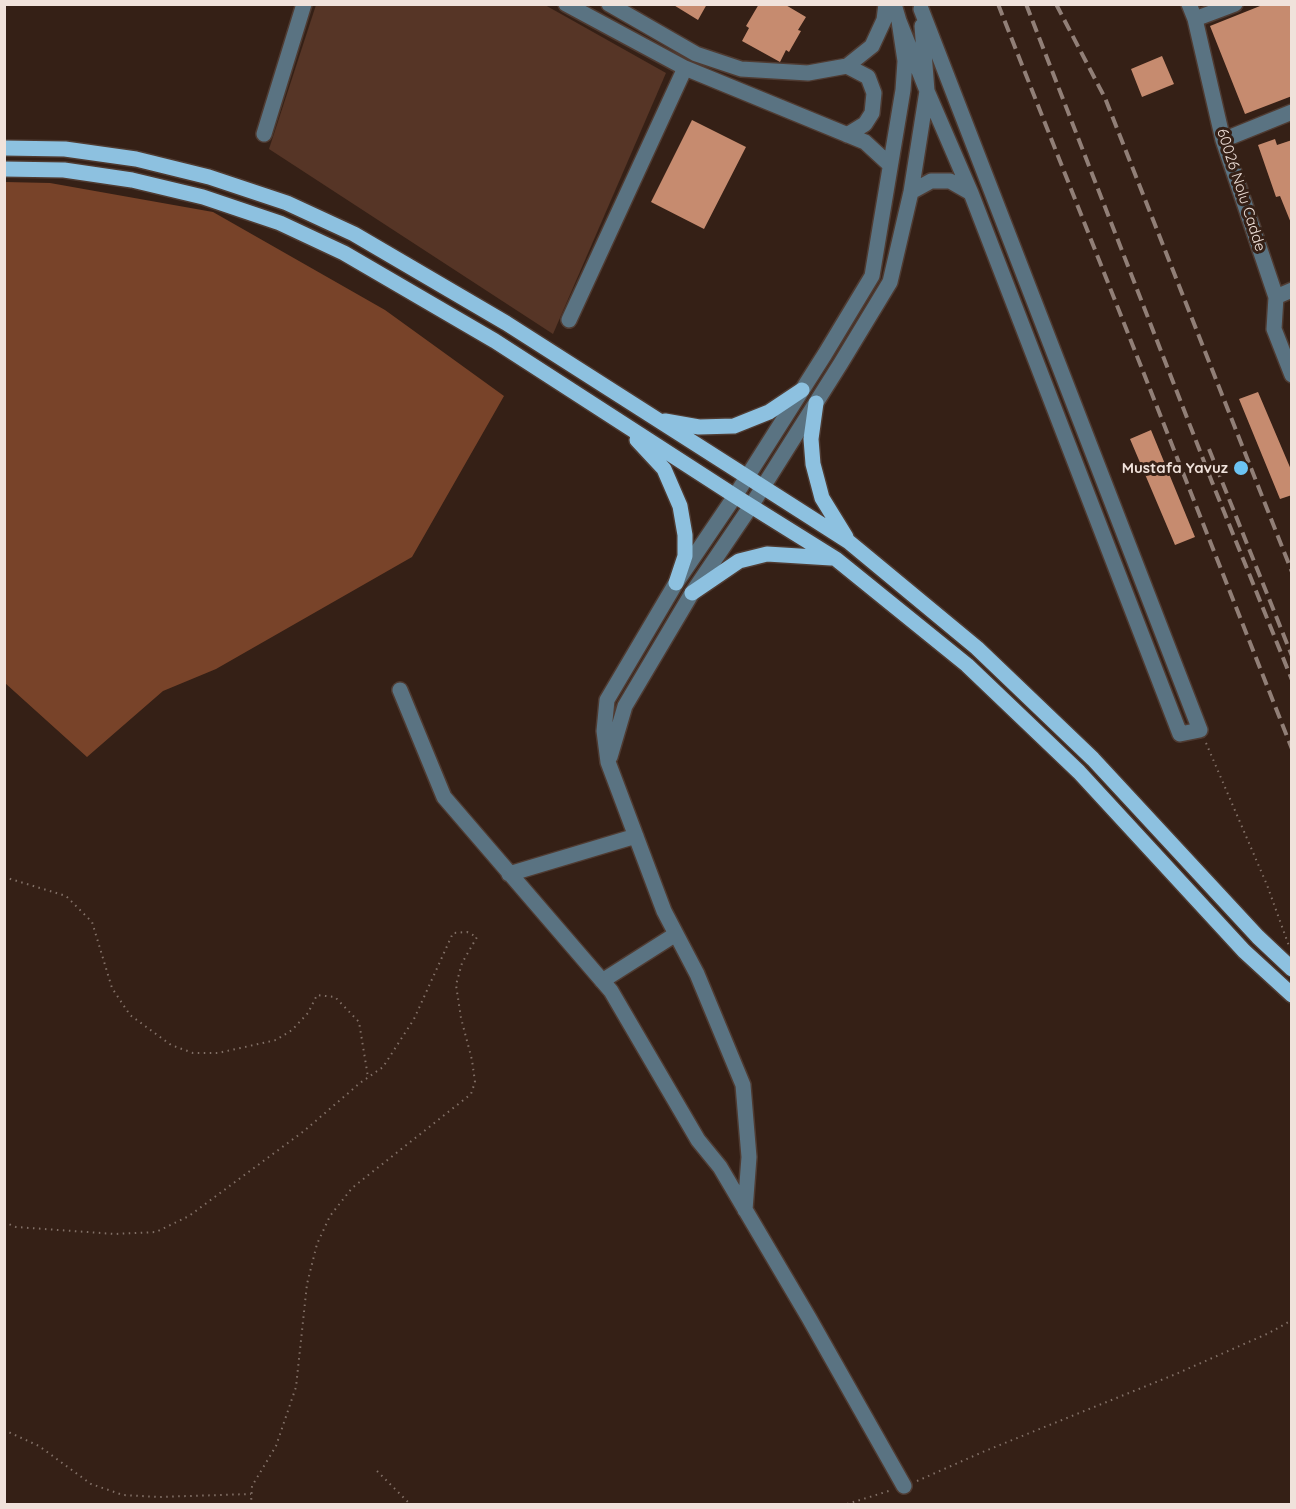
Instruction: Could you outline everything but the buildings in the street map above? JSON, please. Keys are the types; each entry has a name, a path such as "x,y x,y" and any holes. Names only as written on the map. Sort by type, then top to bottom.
{"main road":[{"path":"4,148 66,149 136,159 209,177 287,203 354,234 506,323 849,542 977,648 1093,759 1250,929 1292,969"},
{"path":"4,169 64,170 132,180 203,197 280,223 344,253 495,341 836,559 967,665 1079,772 1244,951 1292,995"},
{"path":"656,419 699,428 734,426 769,412 802,390"},
{"path":"816,403 811,439 813,464 822,498 849,542"},
{"path":"621,423 664,469 680,506 685,536 685,556 676,583"},
{"path":"692,593 739,561 767,554 836,559"}],"street":[{"path":"264,134 304,4"},
{"path":"566,4 685,69 865,142 890,165"},
{"path":"609,4 696,54 741,69 808,73 847,66 872,46 884,20 886,4"},
{"path":"894,4 927,91 971,193 1180,734 1200,730 920,7"},
{"path":"1192,12 1235,4"},
{"path":"608,762 625,706 692,593 751,506 890,282 911,192 927,91 920,7"},
{"name":"60026 Nolu Cadde","path":"1192,12 1223,141 1276,297 1274,329 1292,375"},
{"path":"746,1210 749,1157 743,1085 697,974 664,911 608,762 604,731 607,700 676,583 735,496 872,276 903,90 905,61 899,21"},
{"path":"847,66 868,76 874,93 872,113 865,124 847,135"},
{"path":"569,320 685,69"},
{"path":"1223,141 1292,112"},
{"path":"911,192 931,181 950,181 971,193"},
{"path":"1276,297 1292,290"},
{"path":"400,690 444,797 611,991 698,1140 720,1167 746,1210 904,1486"},
{"path":"509,874 636,836"},
{"path":"602,981 676,934"}],"path":[{"path":"1200,730 1267,885 1292,952"},
{"path":"4,877 66,896 92,922 112,988 130,1014 171,1045 193,1053 218,1053 276,1040 292,1030 308,1012 317,995 335,997 359,1022 368,1077"},
{"path":"4,1222 16,1227 115,1233 156,1232 189,1216 303,1131 383,1067 414,1019 453,933 467,932 477,937 462,963 456,985 461,1018 472,1060 475,1082 471,1094 352,1188 330,1216 317,1244 307,1284 296,1387 276,1446 252,1486 251,1504"},
{"path":"846,1504 904,1486 1176,1374 1269,1333 1292,1320"},
{"path":"4,1430 39,1446 91,1484 123,1495 158,1497 251,1494"},
{"path":"376,1471 410,1504"}],"shaded area":[{"path":"316,5 545,5 666,73 553,334 269,149"},
{"path":"5,182 50,183 213,212 385,310 504,396 412,557 216,669 163,691 87,757 5,683"}],"railway":[{"path":"998,4 1292,749"},
{"path":"1026,4 1212,482 1292,680"},
{"path":"1056,4 1105,98 1292,572"},
{"path":"1209,449 1292,656"}],"place":[{"name":"Mustafa Yavuz","path":"1241,468"}]}
